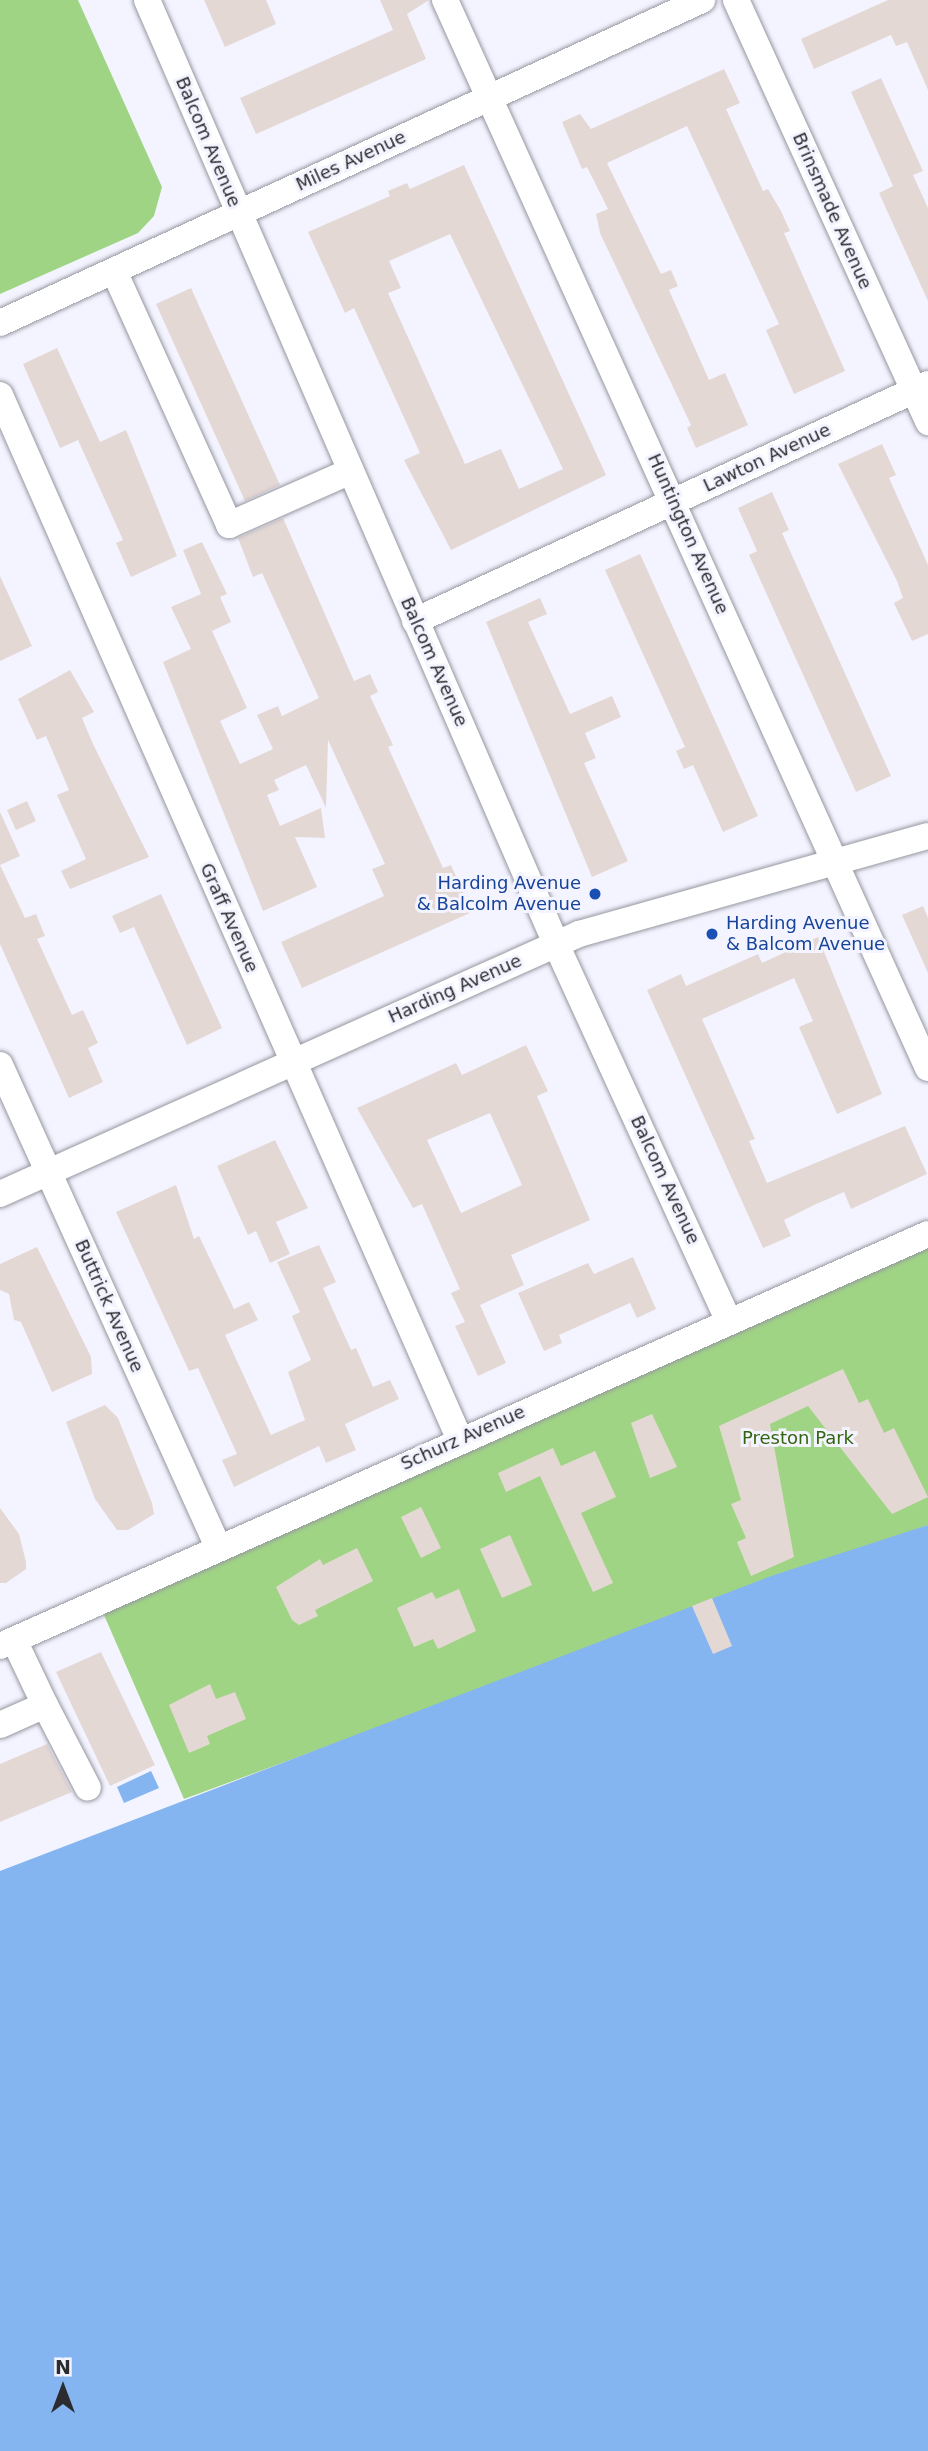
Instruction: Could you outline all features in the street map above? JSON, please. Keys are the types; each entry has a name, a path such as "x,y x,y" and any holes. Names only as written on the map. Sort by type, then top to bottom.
{"street":[{"name":"Balcom Avenue","path":"147,0 556,944 729,1321"},
{"name":"Huntington Avenue","path":"445,0 928,1068"},
{"name":"Miles Avenue","path":"0,323 702,0"},
{"name":"Brinsmade Avenue","path":"736,0 921,387 928,422"},
{"path":"114,271 229,525 351,471"},
{"name":"Lawton Avenue","path":"415,621 921,387"},
{"name":"Graff Avenue","path":"0,395 460,1440"},
{"name":"Harding Avenue","path":"0,1194 556,944 928,836"},
{"name":"Buttrick Avenue","path":"0,1065 218,1547"},
{"name":"Schurz Avenue","path":"7,1643 218,1547 928,1234"},
{"path":"7,1643 45,1705 88,1788"},
{"path":"0,1725 45,1705"}],"green space":[{"path":"0,0 78,0 162,187 154,216 138,233 0,294"},
{"name":"Preston Park","path":"928,1243 928,1525 184,1799 101,1608"}],"water":[{"path":"928,1525 928,2451 0,2451 0,1871 771,1576"},
{"path":"151,1771 159,1788 124,1803 117,1787"}],"building":[{"path":"204,0 266,0 276,24 225,47"},
{"path":"380,0 429,0 407,14 426,59 256,134 240,98 393,30"},
{"path":"888,0 928,0 928,90 907,42 896,46 891,35 814,69 801,39"},
{"path":"724,69 740,103 726,109 763,191 768,189 781,211 790,231 784,233 845,371 794,394 766,330 779,324 687,126 607,163 661,274 671,270 678,286 669,290 709,380 725,373 748,425 696,448 687,428 691,425 600,233 596,214 608,209 587,167 582,169 562,122 580,114 591,129"},
{"path":"881,78 923,171 913,175 928,208 928,301 879,193 893,186 851,92"},
{"path":"464,165 606,475 451,550 404,460 420,453 354,308 345,313 308,232 390,196 388,191 407,183 410,189","holes":["450,234 563,469 519,489 501,449 465,464 388,293 401,288 389,261"]},
{"path":"191,288 280,485 245,501 156,304"},
{"path":"57,348 100,442 126,430 177,556 131,577 116,543 123,540 78,440 60,448 23,364"},
{"path":"882,444 896,475 889,478 928,565 928,634 912,641 894,603 903,598 897,581 838,464"},
{"path":"772,492 789,530 782,533 891,776 856,792 749,555 757,551 738,508"},
{"path":"283,518 354,681 370,674 378,692 370,696 393,745 388,747 443,868 451,865 472,912 302,988 281,942 384,896 372,869 385,864 328,740 326,808 306,765 274,780 279,790 267,795 280,826 321,808 325,838 295,837 317,887 263,911 163,662 191,649 171,607 201,594 183,550 202,542 227,594 220,597 231,622 212,631 247,708 220,721 240,764 273,749 257,715 278,706 282,716 319,698 262,573 253,577 238,538"},
{"path":"640,554 758,816 723,832 693,765 684,769 676,751 685,747 605,570"},
{"path":"0,576 32,646 0,661"},
{"path":"540,598 547,614 528,622 570,714 612,696 621,717 585,733 596,758 584,763 628,861 592,877 486,622"},
{"path":"70,670 94,712 82,718 149,857 70,889 61,871 86,859 57,795 69,790 46,736 37,740 18,699"},
{"path":"27,801 36,821 16,830 7,810"},
{"path":"0,812 20,856 0,865"},
{"path":"0,865 25,918 36,914 45,936 37,939 72,1015 83,1010 98,1043 88,1048 103,1082 69,1098 0,944"},
{"path":"161,894 222,1028 187,1045 134,927 120,933 112,916"},
{"path":"923,906 928,918 928,973 902,915"},
{"path":"818,937 882,1094 837,1114 799,1027 813,1021 794,978 702,1019 755,1139 749,1141 767,1183 905,1126 927,1174 851,1209 844,1192 814,1205 784,1220 791,1236 763,1248 647,990 681,974 686,986 758,954 762,963"},
{"path":"526,1045 548,1091 537,1096 590,1220 511,1255 524,1285 480,1305 506,1363 478,1376 455,1326 465,1322 451,1293 460,1289 422,1204 413,1208 357,1108 456,1063 462,1075","holes":["490,1113 522,1185 461,1213 427,1140"]},
{"path":"275,1140 308,1208 276,1222 290,1254 270,1263 256,1231 248,1235 217,1166"},
{"path":"176,1185 194,1239 199,1236 234,1309 249,1302 258,1320 225,1335 271,1435 305,1420 288,1372 311,1360 292,1316 300,1312 277,1262 319,1245 336,1282 323,1288 351,1350 356,1348 373,1387 390,1380 399,1399 345,1424 356,1450 326,1463 319,1446 234,1487 222,1460 237,1454 198,1368 189,1371 116,1212"},
{"path":"37,1247 91,1357 92,1374 52,1392 21,1322 14,1320 9,1294 0,1290 0,1264"},
{"path":"633,1257 656,1309 637,1318 630,1303 559,1335 562,1343 544,1351 518,1293 588,1263 594,1274"},
{"path":"843,1369 859,1403 868,1399 884,1433 894,1428 928,1497 892,1514 808,1406 770,1424 794,1557 751,1576 737,1542 746,1538 731,1504 741,1500 719,1426"},
{"path":"105,1405 118,1418 152,1503 154,1514 128,1530 117,1530 95,1499 66,1422"},
{"path":"652,1414 677,1467 650,1478 631,1423"},
{"path":"553,1448 561,1466 595,1451 616,1497 581,1513 613,1583 593,1592 540,1476 506,1492 498,1473"},
{"path":"421,1507 441,1548 421,1558 401,1517"},
{"path":"0,1508 19,1534 26,1562 26,1569 6,1583 0,1583"},
{"path":"510,1535 532,1585 502,1598 480,1549"},
{"path":"357,1548 373,1581 315,1610 318,1616 299,1625 292,1620 276,1587 320,1559 323,1565"},
{"path":"459,1589 476,1631 438,1649 433,1639 414,1647 397,1608 432,1592 436,1599"},
{"path":"712,1598 732,1646 713,1654 692,1606"},
{"path":"101,1652 155,1765 110,1786 56,1672"},
{"path":"210,1684 216,1699 235,1692 246,1719 207,1736 210,1744 189,1753 169,1705"},
{"path":"47,1744 72,1792 0,1822 0,1764"}],"place":[{"name":"Harding Avenue & Balcolm Avenue","path":"595,894"},
{"name":"Harding Avenue & Balcom Avenue","path":"712,934"}]}
